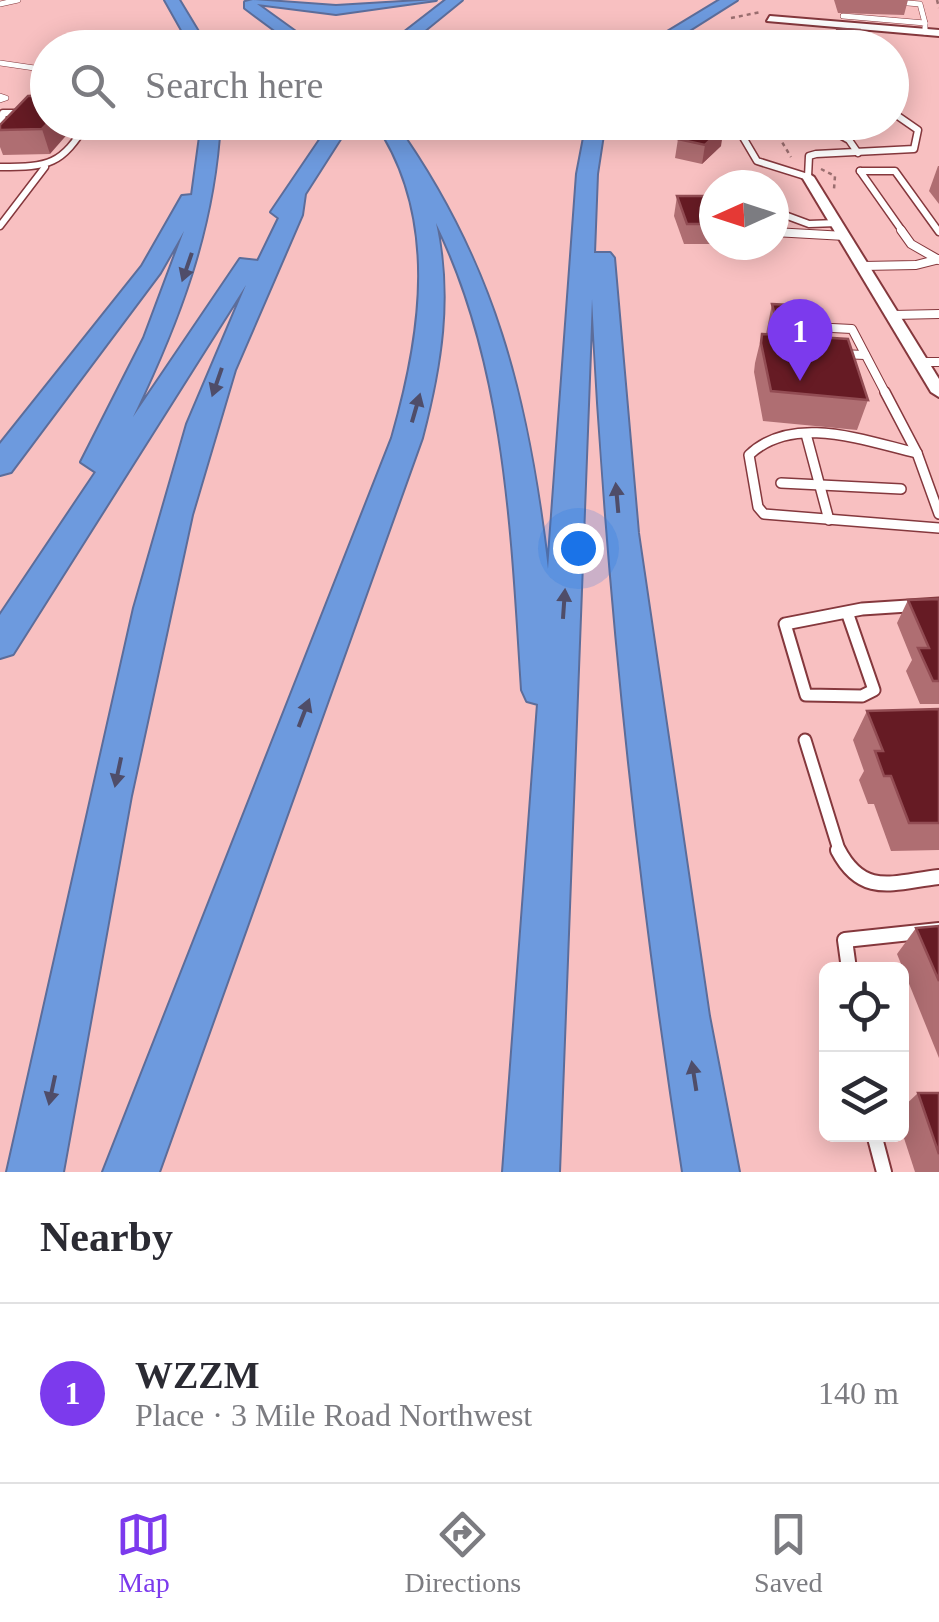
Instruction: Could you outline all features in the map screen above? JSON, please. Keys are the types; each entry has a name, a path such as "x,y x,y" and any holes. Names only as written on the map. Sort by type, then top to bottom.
{"highway":[{"path":"172,0 190,30"},
{"path":"242,0 284,30"},
{"path":"260,0 336,10 429,0"},
{"path":"416,30 455,0"},
{"path":"680,30 730,0"},
{"path":"0,464 172,238 207,140"},
{"path":"10,629 168,315 200,228 210,140"},
{"path":"10,629 330,140"},
{"path":"132,1172 407,438 424,382 436,301 434,262 430,228 396,140"},
{"path":"397,140 467,268 500,371 529,566 551,806"},
{"path":"531,1172 593,140"},
{"path":"595,140 620,532 684,1016 711,1172"},
{"path":"35,1172 96,870 182,499 223,367 291,215 295,195"}],"street":[{"path":"770,19 925,27 939,33"},
{"path":"808,177 939,392"}],"lane":[{"path":"0,4 18,0"},
{"path":"843,16 925,27 920,4 872,0"},
{"path":"0,63 30,67"},
{"path":"0,139 3,113 30,113"},
{"path":"747,140 758,161 808,177 810,156 903,153 918,146 918,130 909,124"},
{"path":"0,167 45,167 66,158 77,140"},
{"path":"849,140 858,153"},
{"path":"0,226 45,167"},
{"path":"939,232 895,171 860,171 912,244 939,259"},
{"path":"789,217 841,230"},
{"path":"789,236 841,230"},
{"path":"863,266 916,265 939,259"},
{"path":"893,315 939,314"},
{"path":"865,355 822,353 812,327 852,329 917,453 939,514"},
{"path":"921,362 939,362"},
{"path":"917,453 806,434 772,435 755,445 748,455 758,507 774,516 939,528"},
{"path":"806,434 829,520"},
{"path":"781,483 901,489"},
{"path":"846,612 874,690 862,696 806,695 784,624 846,612 939,604"},
{"path":"805,740 838,854 849,872 868,883 939,877"},
{"path":"848,962 844,940 939,930"},
{"path":"876,1142 884,1172"}],"path":[{"path":"937,0 939,8"}],"building":[{"path":"28,96 30,129 0,130 0,125"},
{"path":"682,140 710,140 705,145"},
{"path":"677,196 699,196 699,224 687,224"},
{"path":"772,304 808,306 817,337 848,339 868,400 771,391 761,343 762,334 780,335"},
{"path":"939,599 939,681 933,681 918,648 929,648 908,600"},
{"path":"939,709 939,823 909,823 891,776 884,776 875,751 883,751 867,711"},
{"path":"939,926 939,981 916,928"},
{"path":"918,1093 939,1093 939,1154"}],"place":[{"name":"WZZM","path":"800,381"}]}
